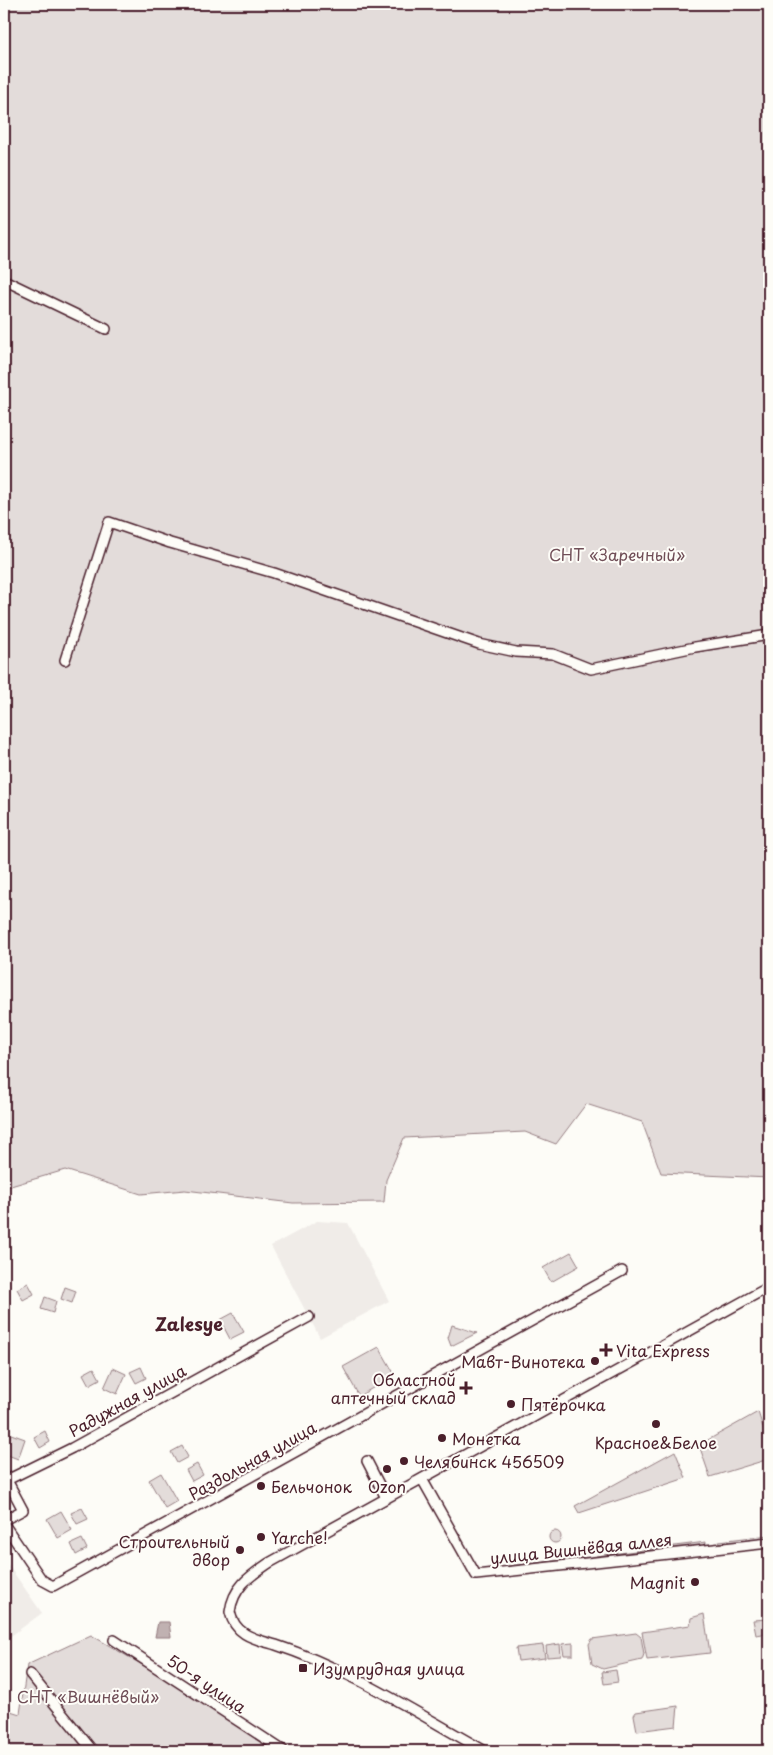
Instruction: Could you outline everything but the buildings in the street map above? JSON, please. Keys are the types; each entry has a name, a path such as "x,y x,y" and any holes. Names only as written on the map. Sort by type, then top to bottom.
{"street":[{"path":"4,280 106,329"},
{"path":"64,660 109,522 170,543 274,573 479,644 516,652 553,654 591,669 695,647 769,635"},
{"name":"Раздольная улица","path":"4,1524 42,1580 53,1586 622,1271"},
{"path":"485,1751 370,1687 300,1653 244,1635 236,1627 230,1612 237,1589 244,1580 270,1563 769,1287"},
{"name":"Радужная улица","path":"4,1520 23,1510 7,1480 80,1443 309,1317"},
{"path":"367,1461 386,1498"},
{"name":"улица Вишнёвая аллея","path":"422,1479 476,1575 769,1543"},
{"name":"50-я улица","path":"114,1640 284,1751"},
{"path":"30,1674 93,1751"}],"shaded area":[{"path":"317,1221 348,1223 389,1301 320,1338 271,1246"},
{"path":"4,1559 42,1613 4,1641"},
{"path":"158,1622 169,1622 171,1637 155,1637"}],"green space":[{"name":"СНТ «Заречный»","path":"4,4 769,4 769,1178 661,1173 642,1122 586,1104 556,1144 525,1132 404,1138 386,1180 384,1202 293,1203 185,1190 141,1194 65,1170 4,1188"},
{"path":"571,1252 579,1266 551,1282 543,1268"},
{"path":"28,1283 34,1294 23,1300 17,1289"},
{"path":"65,1287 76,1291 72,1303 61,1299"},
{"path":"45,1297 56,1301 53,1313 41,1309"},
{"path":"233,1313 244,1332 230,1339 220,1320"},
{"path":"452,1325 477,1333 451,1346 448,1338"},
{"path":"379,1347 395,1375 359,1396 343,1367"},
{"path":"141,1367 146,1378 136,1383 130,1372"},
{"path":"94,1368 100,1379 89,1385 83,1374"},
{"path":"113,1368 126,1374 117,1394 104,1388"},
{"path":"758,1412 769,1446 769,1459 710,1477 699,1445"},
{"path":"45,1431 50,1442 40,1448 34,1437"},
{"path":"11,1434 25,1439 18,1459 5,1454"},
{"path":"182,1446 188,1457 177,1463 171,1452"},
{"path":"675,1451 686,1478 579,1513 575,1506"},
{"path":"197,1464 203,1475 192,1481 186,1470"},
{"path":"161,1473 177,1501 165,1508 149,1480"},
{"path":"82,1508 88,1519 77,1524 71,1513"},
{"path":"61,1511 72,1530 58,1538 47,1519"},
{"path":"553,1531 557,1531 561,1537 557,1543 553,1543 549,1539 549,1535"},
{"path":"769,1535 769,1541 722,1545 719,1541"},
{"path":"82,1539 87,1549 76,1555 71,1544"},
{"path":"706,1542 705,1547 596,1560 596,1556"},
{"path":"704,1614 710,1653 647,1660 642,1632 690,1625 691,1618"},
{"path":"769,1619 769,1633 756,1635 753,1620"},
{"path":"636,1633 641,1637 644,1654 642,1660 603,1669 592,1664 589,1644 592,1639"},
{"name":"СНТ «Вишнёвый»","path":"91,1635 290,1751 4,1751 4,1709 20,1714 27,1665"},
{"path":"573,1643 573,1655 564,1655 562,1644"},
{"path":"560,1644 561,1656 547,1657 546,1646"},
{"path":"543,1645 545,1658 518,1661 516,1648"},
{"path":"616,1670 618,1682 604,1684 602,1672"},
{"path":"678,1706 676,1726 637,1731 634,1715 636,1712"}],"place":[{"name":"Vita Express","path":"606,1350"},
{"name":"Мавт-Винотека","path":"595,1361"},
{"name":"Областной аптечный склад","path":"466,1388"},
{"name":"Пятёрочка","path":"511,1404"},
{"name":"Красное&Белое","path":"656,1424"},
{"name":"Монетка","path":"442,1438"},
{"name":"Челябинск 456509","path":"404,1461"},
{"name":"Ozon","path":"387,1469"},
{"name":"Бельчонок","path":"261,1486"},
{"name":"Yarche!","path":"261,1537"},
{"name":"Строительный двор","path":"240,1550"},
{"name":"Magnit","path":"695,1582"},
{"name":"Изумрудная улица","path":"303,1668"}],"district":[{"name":"Zalesye","path":"189,1323"}]}
